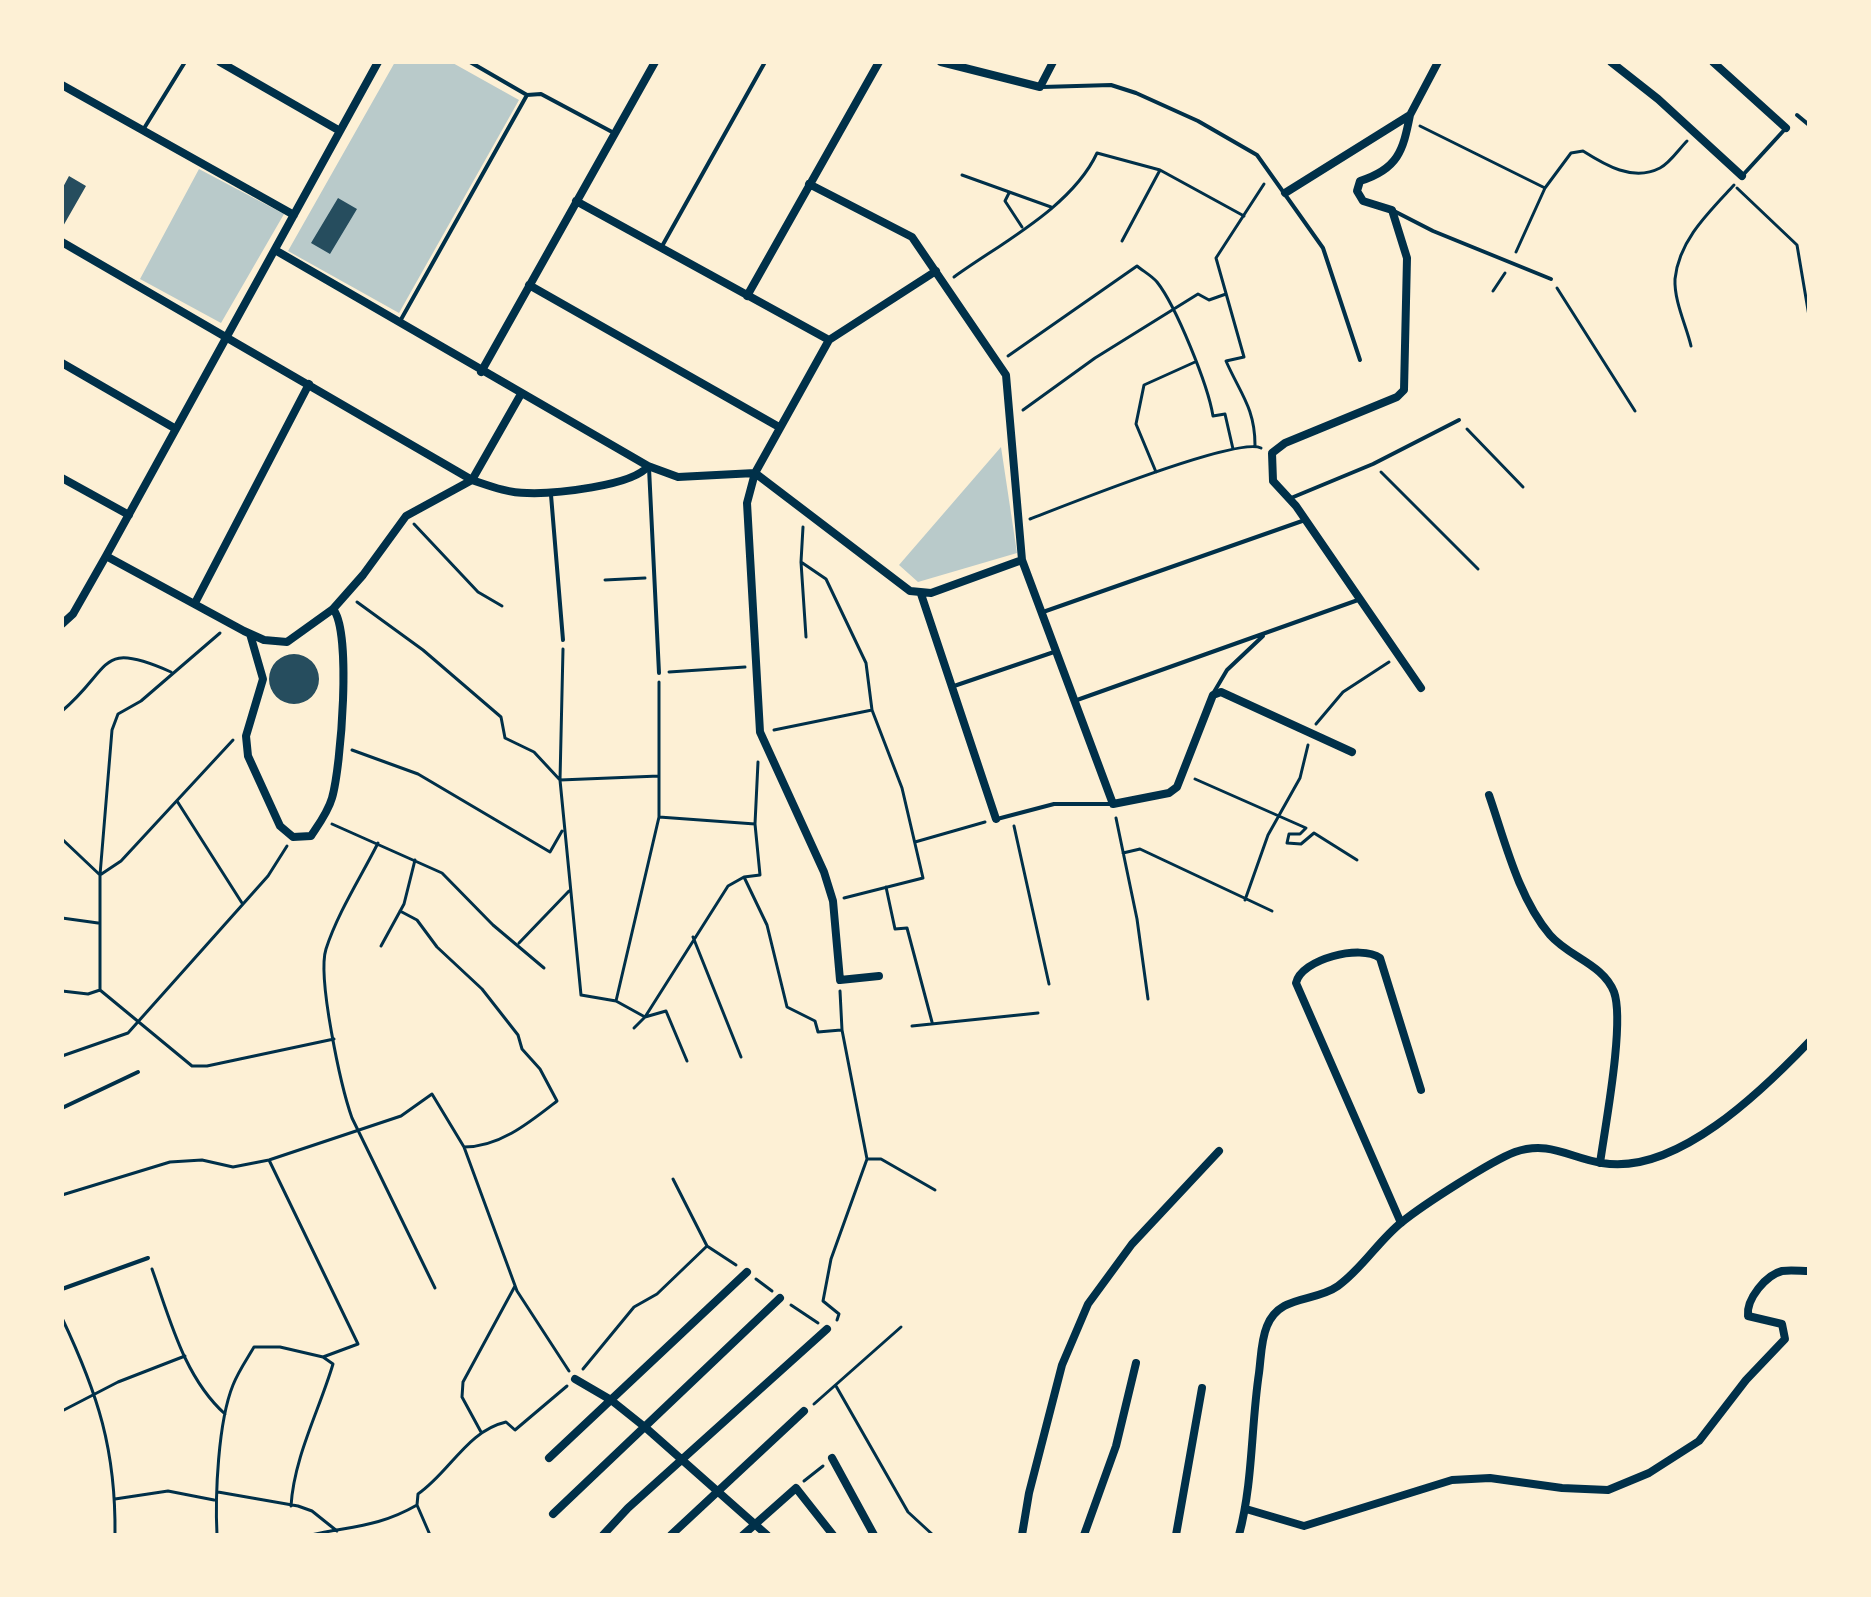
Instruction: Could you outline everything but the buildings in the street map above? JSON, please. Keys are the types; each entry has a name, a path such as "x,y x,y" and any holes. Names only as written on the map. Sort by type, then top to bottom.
{"street":[{"path":"220,62 340,131"},
{"path":"62,624 73,614 106,556 378,62"},
{"path":"481,372 655,62"},
{"path":"747,296 879,62"},
{"path":"941,62 1040,87 1053,62"},
{"path":"1421,688 1305,520 1273,481 1272,453 1285,443 1397,397 1404,390 1407,258 1392,210 1363,201 1357,191 1360,181 1382,174 1403,150 1410,118 1438,62"},
{"path":"1611,62 1742,176"},
{"path":"1713,62 1786,128"},
{"path":"63,88 294,215"},
{"path":"1285,193 1410,118"},
{"path":"809,184 912,237 1006,375 1022,560 1113,804 1169,793 1184,774 1213,695 1221,692 1352,752"},
{"path":"576,201 829,340"},
{"path":"62,242 472,480 503,491 551,492 629,479 648,466"},
{"path":"275,250 648,466 678,477 755,473 902,586 921,594 1022,560"},
{"path":"879,976 840,980 833,901 824,872 760,732 747,503 755,473 829,340 936,271"},
{"path":"529,285 779,427"},
{"path":"62,363 176,429"},
{"path":"195,603 309,384"},
{"path":"106,556 250,634 264,640 287,642 347,595 406,516 472,480 521,394"},
{"path":"62,478 129,515"},
{"path":"921,594 996,819"},
{"path":"250,634 263,679 246,736 248,756 280,826 293,837 311,836 332,798 341,746 342,632 333,609"},
{"path":"1489,795 1531,908 1551,937 1597,969 1615,994 1617,1020 1600,1163"},
{"path":"1401,1223 1296,983 1298,972 1308,964 1361,951 1380,958 1421,1090"},
{"path":"1239,1535 1246,1509 1256,1390 1265,1329 1281,1305 1334,1289 1353,1275 1401,1223 1513,1153 1539,1146 1561,1149 1600,1163 1643,1162 1707,1131 1763,1090 1809,1042"},
{"path":"1022,1535 1029,1493 1062,1365 1088,1304 1132,1244 1219,1151"},
{"path":"1246,1509 1304,1530 1452,1480 1490,1478 1562,1488 1608,1490 1649,1473 1699,1441 1746,1380 1780,1348 1785,1339 1782,1324 1748,1316 1747,1309 1761,1286 1782,1271 1809,1271"},
{"path":"549,1458 747,1272"},
{"path":"553,1514 780,1298"},
{"path":"603,1535 827,1329"},
{"path":"1084,1535 1116,1446 1136,1363"},
{"path":"575,1379 611,1400 646,1428 720,1490 767,1535"},
{"path":"1176,1535 1202,1388"},
{"path":"671,1535 804,1411"},
{"path":"832,1458 874,1535"},
{"path":"743,1535 755,1521 796,1488 833,1535"}],"lane":[{"path":"143,130 185,62"},
{"path":"470,62 527,95 541,94 615,134"},
{"path":"661,248 765,62"},
{"path":"1040,87 1111,85 1198,121 1257,155 1323,248 1360,360"},
{"path":"399,323 527,95"},
{"path":"1797,115 1809,125"},
{"path":"1742,176 1786,128"},
{"path":"1392,210 1551,279"},
{"path":"1289,499 1373,464 1459,420"},
{"path":"648,466 659,673"},
{"path":"551,492 563,640"},
{"path":"1040,613 1305,520"},
{"path":"1074,701 1358,600"},
{"path":"1213,695 1227,670 1267,633"},
{"path":"954,686 1055,651"},
{"path":"996,819 1054,804 1113,804"},
{"path":"62,1108 138,1072"},
{"path":"62,1289 148,1258"}],"path":[{"path":"1410,118 1545,188"},
{"path":"1493,291 1511,263 1545,188 1571,153 1583,151 1613,170 1649,171 1662,168 1695,132"},
{"path":"945,284 1051,207 1087,175 1097,153 1160,170 1244,216"},
{"path":"1122,241 1160,170"},
{"path":"962,175 1051,207"},
{"path":"1255,445 1255,423 1249,401 1236,385 1226,361 1244,357 1216,258 1271,175"},
{"path":"1691,346 1675,280 1682,252 1697,225 1742,176"},
{"path":"1734,185 1797,245 1809,316"},
{"path":"1009,193 1005,201 1023,228"},
{"path":"998,363 1137,266 1156,281 1173,310 1209,393 1213,416 1225,414 1233,449"},
{"path":"1802,270 1809,269"},
{"path":"1551,279 1635,411"},
{"path":"1010,419 1095,358 1198,294 1209,300 1226,294"},
{"path":"1156,472 1136,424 1144,385 1195,362"},
{"path":"1459,420 1523,487"},
{"path":"1019,523 1156,472 1233,449 1255,445 1272,453"},
{"path":"1373,464 1478,569"},
{"path":"804,511 801,562 806,637"},
{"path":"406,516 478,592 502,606"},
{"path":"801,562 826,579 866,663 872,710 902,788 923,878 833,901"},
{"path":"605,580 654,577"},
{"path":"347,595 423,650 501,717 505,738 534,752 560,780 659,776"},
{"path":"100,990 100,875 112,730 118,714 141,701 232,622"},
{"path":"563,640 560,780 581,995 616,1001 645,1017 666,1011 687,1061"},
{"path":"62,711 111,658 127,656 171,672"},
{"path":"1245,900 1268,835 1300,778 1310,732 1343,692 1398,656"},
{"path":"616,1001 659,817 659,673 755,666"},
{"path":"634,1028 645,1017 728,886 744,877 760,875 755,824 760,732 872,710"},
{"path":"100,875 121,861 251,719"},
{"path":"341,746 418,774 550,852 563,830"},
{"path":"1184,774 1306,828 1300,834 1289,834 1287,843 1301,844 1314,833 1357,860"},
{"path":"177,801 243,904"},
{"path":"1113,804 1148,999"},
{"path":"1011,815 1049,984"},
{"path":"659,817 755,824"},
{"path":"915,842 996,819"},
{"path":"321,820 442,873 544,968"},
{"path":"62,1056 128,1033 268,876 293,837"},
{"path":"62,839 100,875"},
{"path":"378,843 326,950 323,968 344,1096 435,1288"},
{"path":"1123,853 1140,849 1272,911"},
{"path":"381,946 400,911 415,860"},
{"path":"744,877 767,925 787,1007 815,1021 818,1032 842,1030"},
{"path":"886,887 895,929 907,928 932,1022"},
{"path":"517,944 569,891"},
{"path":"400,911 417,920 437,947 482,989 518,1035 522,1049 540,1069 557,1101 518,1132 475,1147 464,1147"},
{"path":"62,918 98,923"},
{"path":"693,937 741,1057"},
{"path":"827,1329 840,1318 823,1301 831,1259 867,1159 842,1030 840,980"},
{"path":"100,990 139,1019 192,1066 207,1066 334,1039"},
{"path":"62,991 88,994 100,990"},
{"path":"912,1026 1038,1013"},
{"path":"62,1195 170,1162 202,1160 233,1167 269,1160 359,1133 401,1116 432,1094 464,1147 515,1286 575,1379"},
{"path":"867,1159 881,1159 935,1190"},
{"path":"269,1160 358,1344 323,1357"},
{"path":"430,1535 417,1505 418,1494 445,1473 487,1426 506,1422 515,1430 575,1379 634,1307 657,1294 707,1246"},
{"path":"148,1258 185,1356 206,1397 226,1415"},
{"path":"481,1433 462,1397 463,1382 515,1286"},
{"path":"62,1318 97,1395 115,1499 115,1535"},
{"path":"804,1411 901,1327"},
{"path":"217,1535 216,1500 226,1415 232,1386 254,1347 280,1347 323,1357 333,1364 317,1416 298,1462 291,1506"},
{"path":"62,1411 118,1382 185,1356"},
{"path":"836,1386 908,1512 933,1535"},
{"path":"796,1488 832,1458"},
{"path":"115,1499 168,1491 216,1500"},
{"path":"217,1492 312,1511 337,1531"},
{"path":"311,1535 374,1526 417,1505"},
{"path":"437,1535 450,1535"}],"shaded area":[{"path":"395,62 451,62 519,100 399,313 288,251"},
{"path":"199,169 284,214 221,323 140,279"},
{"path":"1001,447 1017,553 918,582 899,565"}]}
